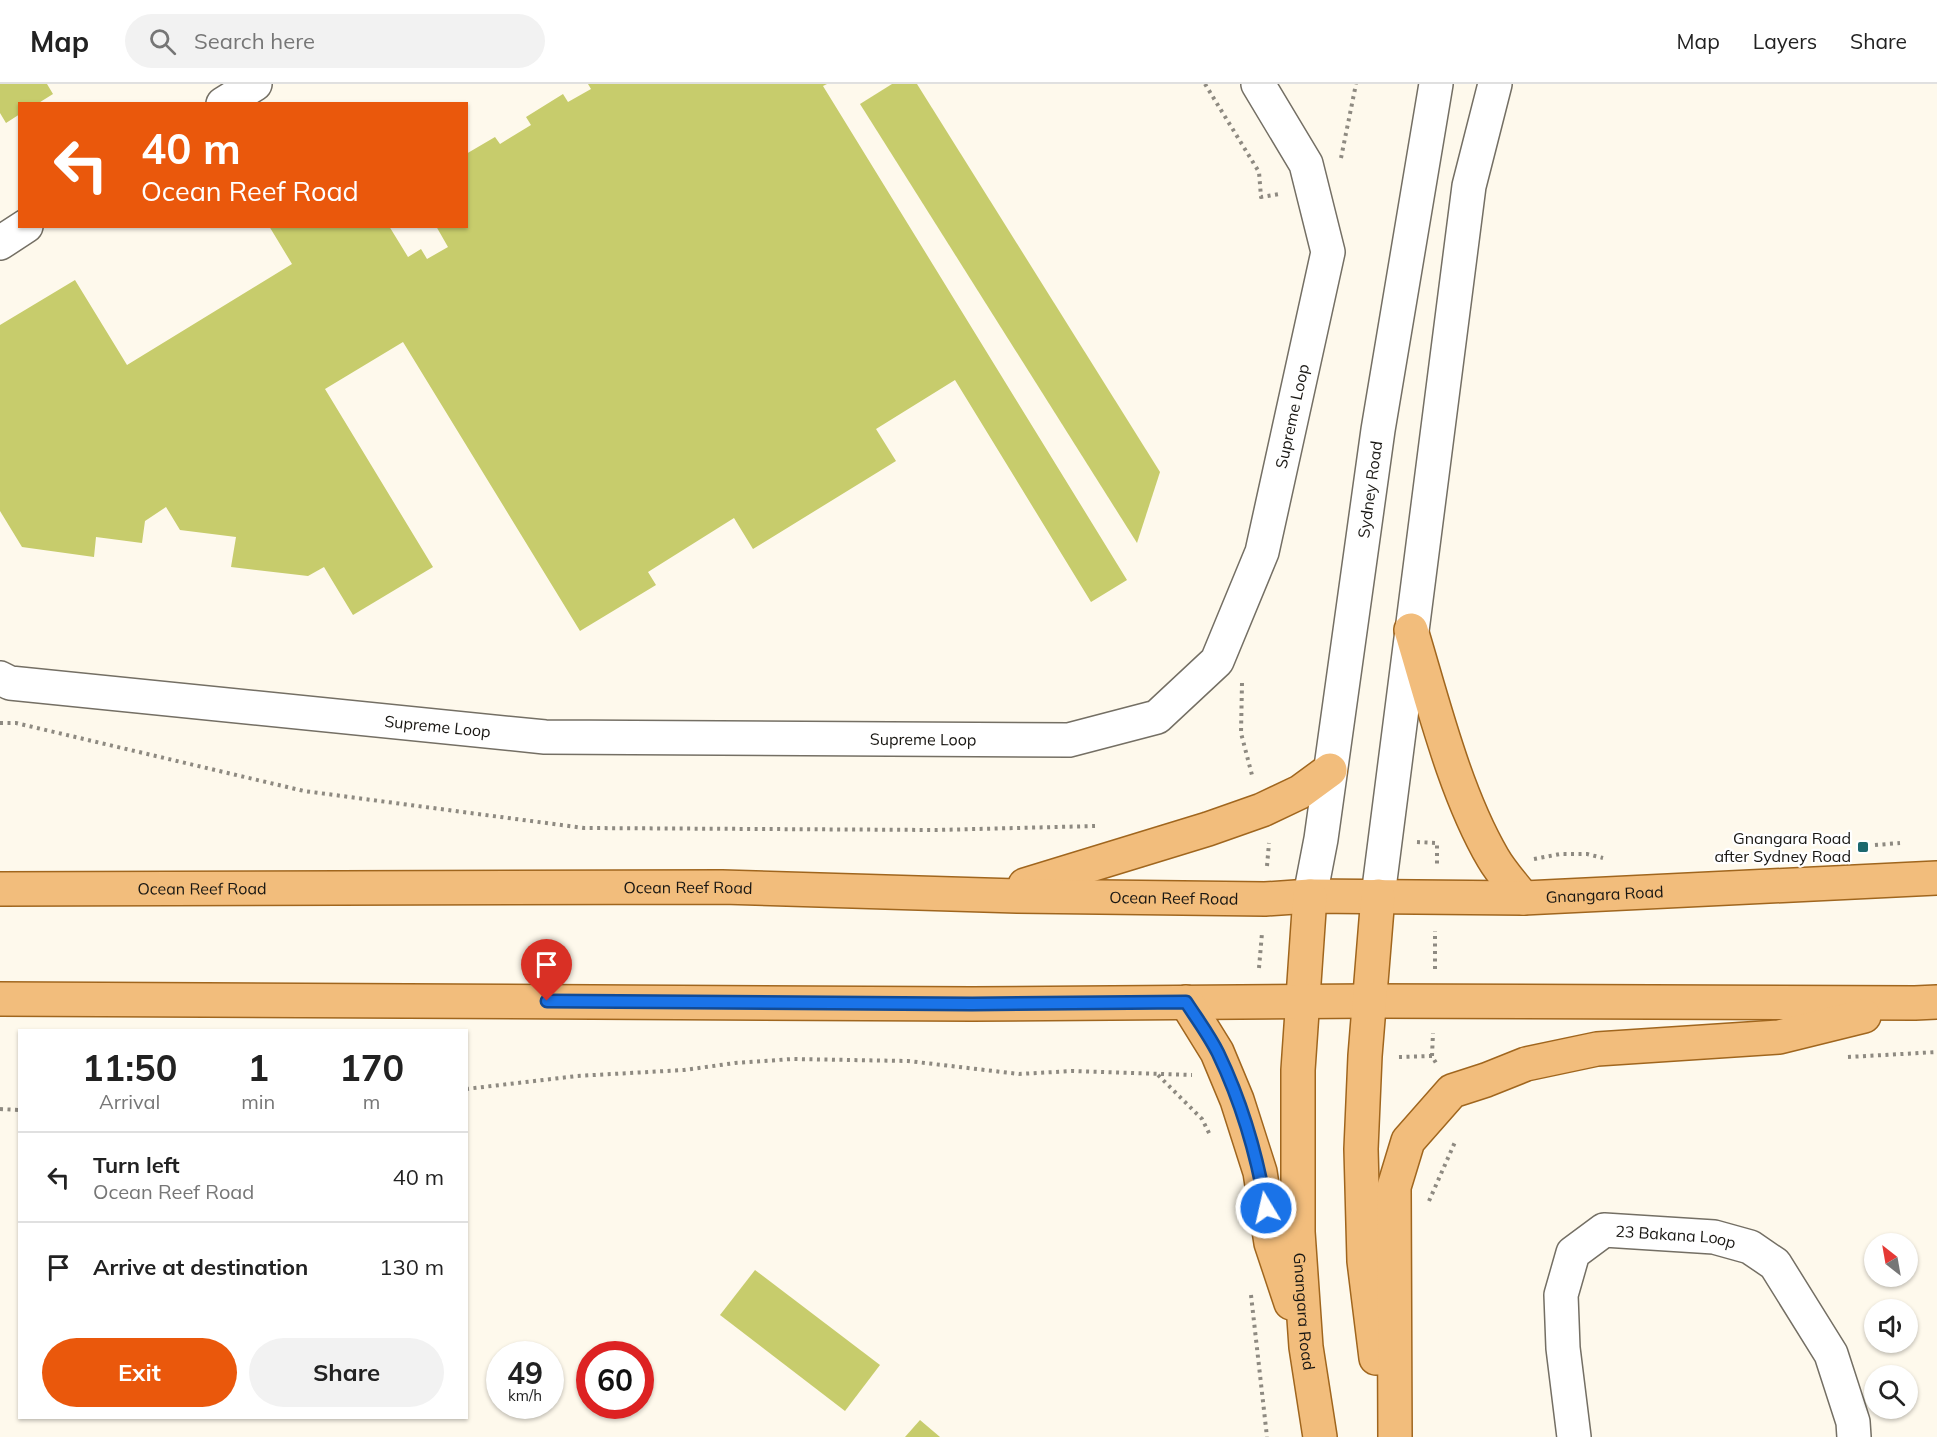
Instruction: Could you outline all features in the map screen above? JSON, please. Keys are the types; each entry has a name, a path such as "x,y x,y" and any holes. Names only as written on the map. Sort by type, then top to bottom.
{"main road":[{"path":"1411,630 1442,733 1474,821 1493,859 1523,898"},
{"path":"992,895 1132,853 1262,810 1300,792 1330,770"},
{"name":"Gnangara Road","path":"1378,896 1523,898 1937,878"},
{"name":"Ocean Reef Road","path":"0,889 722,887 992,895 1265,899 1310,896 1378,896"},
{"name":"Gnangara Road","path":"1310,896 1298,1070 1298,1232 1306,1347 1320,1437"},
{"path":"1378,896 1365,1056 1361,1149 1364,1260 1386,1437"},
{"path":"0,999 960,1004 1926,1002"},
{"path":"1186,1002 1217,1052 1237,1100 1260,1172 1271,1243 1306,1347"},
{"path":"1395,1437 1394,1187 1408,1141 1452,1091 1526,1064 1597,1049 1779,1036 1926,1002"}],"street":[{"path":"226,102 255,84"},
{"name":"Supreme Loop","path":"0,678 10,683 545,737 1069,740 1157,717 1217,661 1262,552 1328,252 1306,164 1258,84"},
{"name":"Sydney Road","path":"1310,896 1378,430 1436,84"},
{"path":"1378,896 1469,186 1495,84"},
{"path":"0,243 23,228"},
{"name":"23 Bakana Loop","path":"1574,1437 1566,1380 1561,1295 1573,1253 1604,1230 1714,1237 1750,1247 1775,1264 1831,1353 1853,1422 1854,1437"}],"path":[{"path":"1242,678 1240,733 1262,810"},
{"path":"0,723 16,723 304,790 584,828 937,830 1095,826 1106,823"},
{"path":"1365,1056 1432,1056 1452,1091"},
{"path":"468,1089 577,1076 684,1070 792,1059 908,1060 1019,1074 1072,1071 1187,1077 1224,1068"},
{"path":"1158,1075 1202,1119 1211,1137"},
{"path":"0,1109 18,1110"},
{"path":"1428,1205 1459,1132"},
{"path":"1250,1288 1267,1437"}],"building":[{"path":"0,84 47,84 53,94 40,102 18,102 18,115 6,123 0,113"},
{"path":"588,84 827,84 823,86 1127,580 1091,602 955,380 876,429 896,461 753,549 734,518 648,572 656,585 580,631 403,342 325,389 433,567 353,615 324,567 308,576 231,567 236,537 180,530 166,507 145,521 142,543 96,537 94,557 22,547 0,511 0,325 75,280 127,365 292,264 270,228 390,228 408,257 421,249 427,259 448,247 437,228 468,228 468,153 495,137 500,144 531,125 526,117 563,94 568,102 591,89"},
{"path":"892,84 917,84 1160,472 1137,543 860,104"},
{"path":"755,1270 880,1365 845,1411 720,1315"},
{"path":"920,1420 940,1437 905,1437"}],"place":[{"name":"Gnangara Road after Sydney Road","path":"1863,847"}],"route":[{"path":"547,1001 972,1004 1186,1002 1217,1052 1237,1100 1260,1172 1266,1208"}]}
